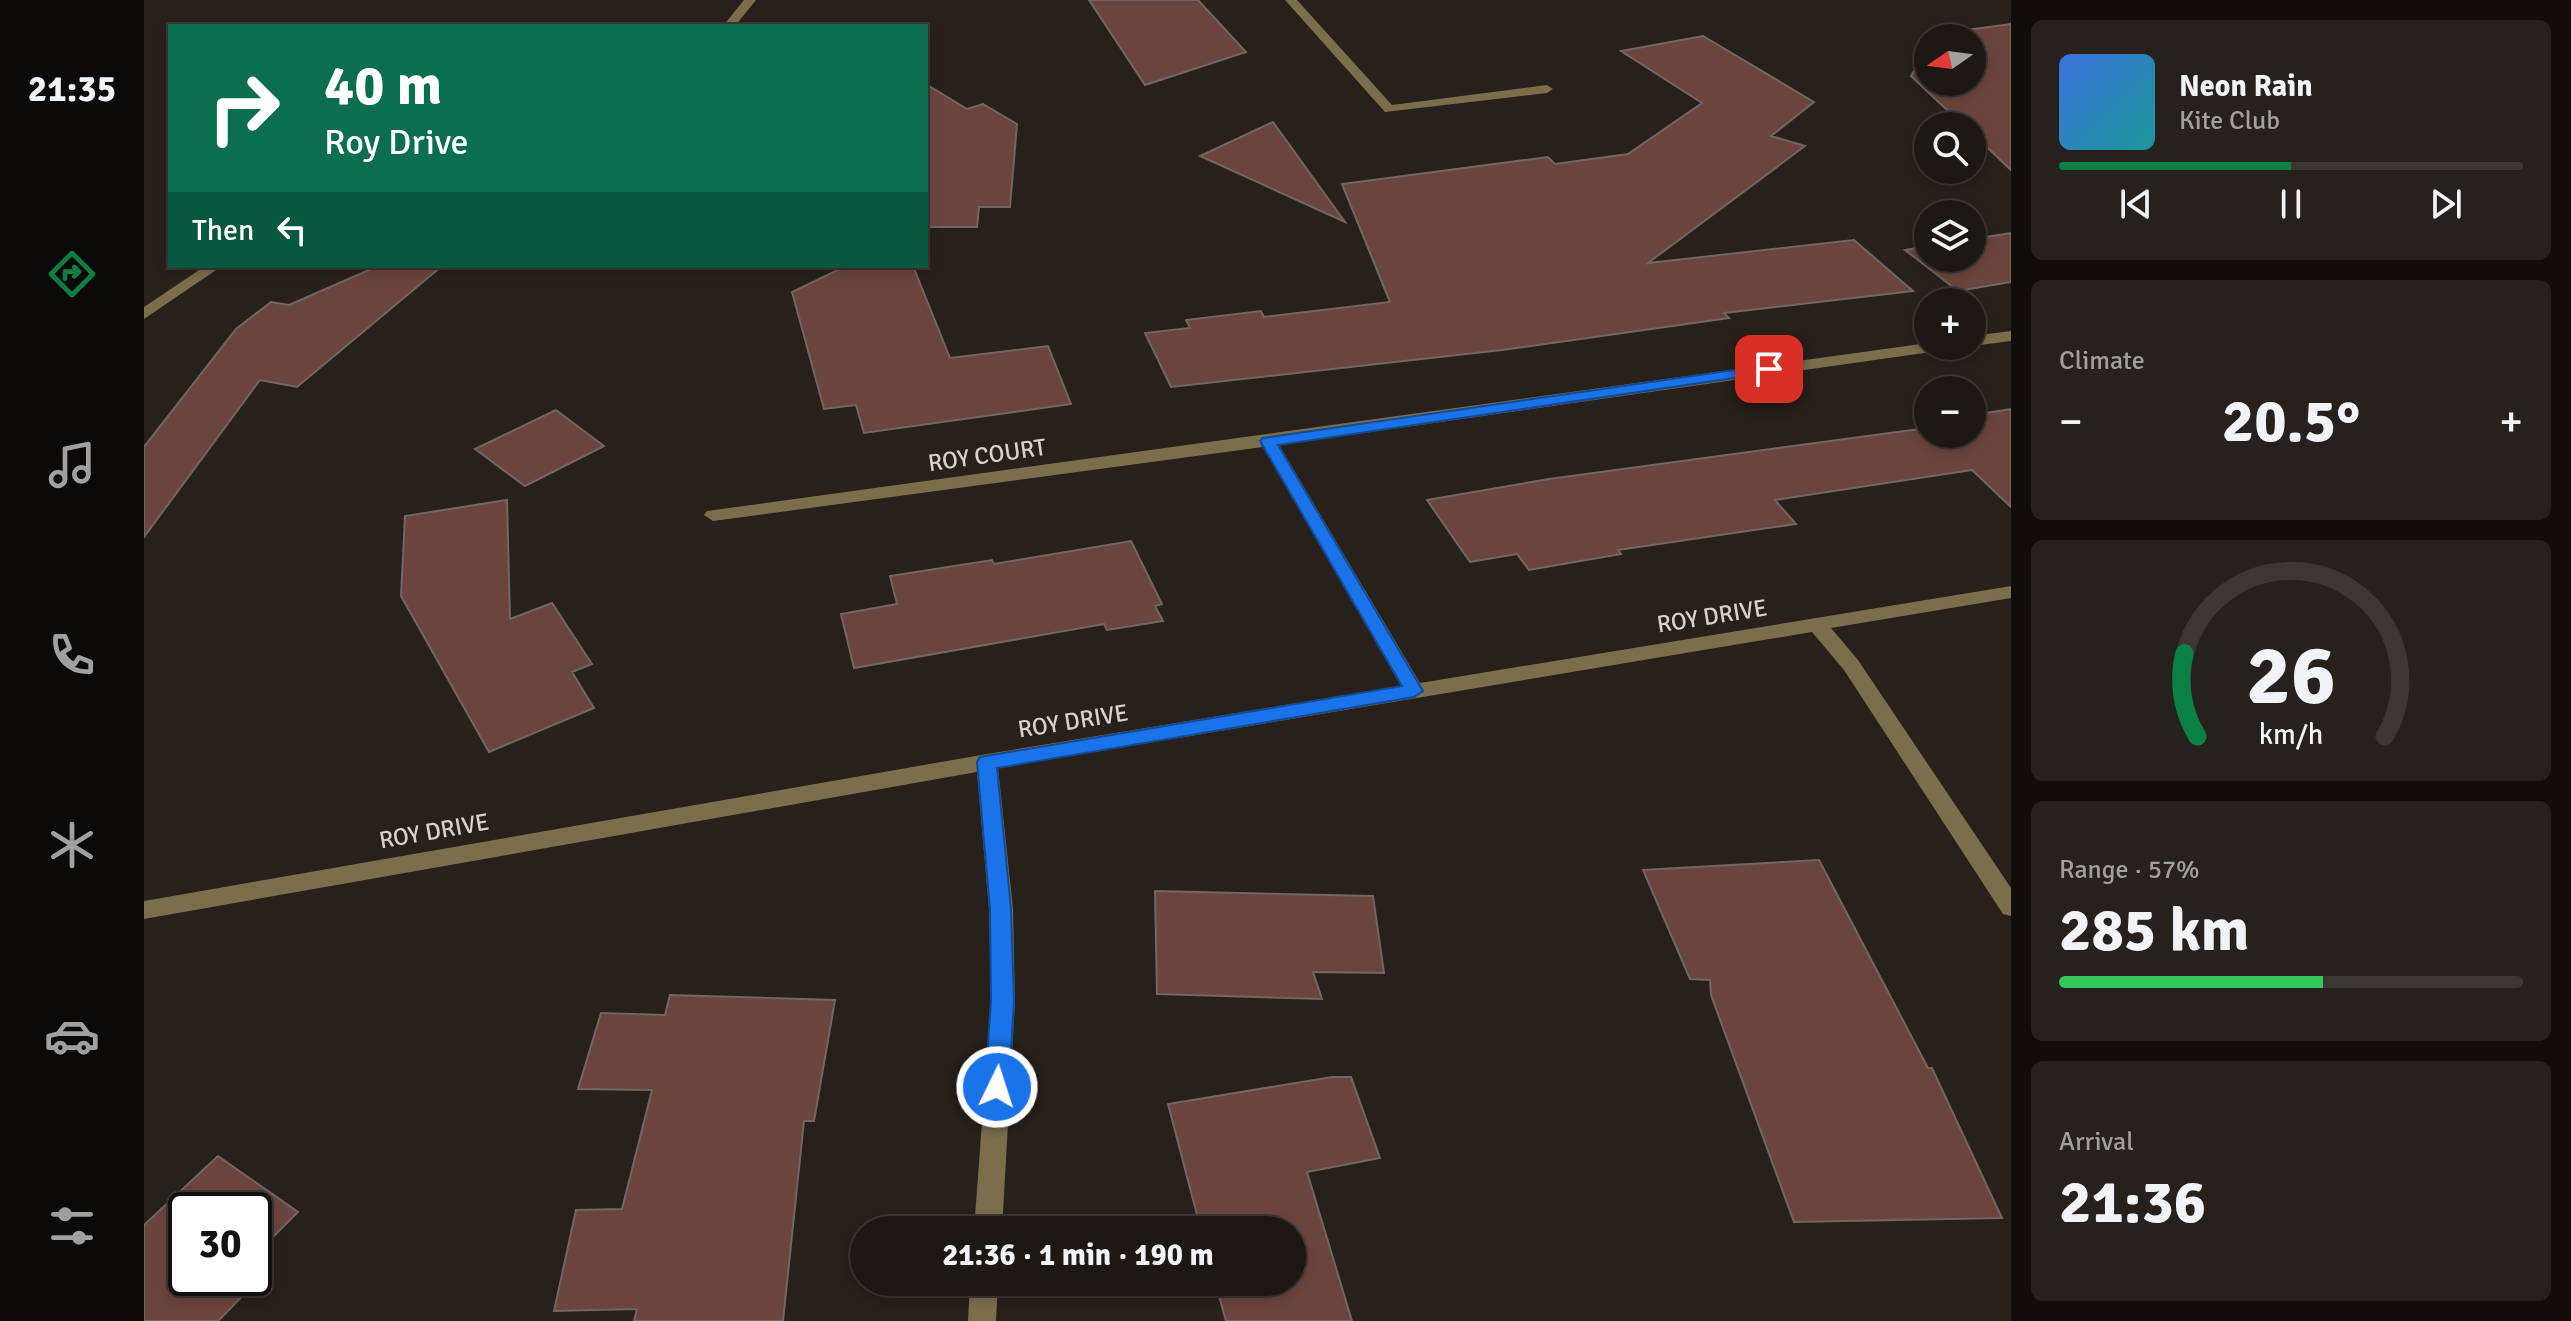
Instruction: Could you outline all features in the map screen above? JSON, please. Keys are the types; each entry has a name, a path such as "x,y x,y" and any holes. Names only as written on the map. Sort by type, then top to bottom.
{"street":[{"path":"731,24 750,0"},
{"path":"1291,0 1389,109 1547,89"},
{"path":"144,314 212,268"},
{"path":"1986,339 2011,336"},
{"name":"ROY COURT","path":"713,515 1268,441 1914,349"},
{"path":"1268,441 1414,691"},
{"name":"ROY DRIVE","path":"144,910 987,762 2011,592"},
{"path":"1817,625 1851,665 2011,907"},
{"path":"987,762 1001,909 1003,1001 989,1216"},
{"path":"982,1321 983,1296"}],"building":[{"path":"1089,0 1198,0 1246,52 1145,85"},
{"path":"2011,24 2011,170 1986,146 1986,112 1949,112 1932,96 1986,96 1986,27"},
{"path":"1703,36 1814,102 1771,136 1805,146 1648,263 1854,240 1913,291 1724,313 1729,318 1502,350 1171,387 1145,333 1190,328 1186,320 1261,311 1264,317 1390,302 1342,184 1548,157 1555,164 1628,154 1702,103 1621,51"},
{"path":"928,85 967,109 983,104 1017,124 1010,207 979,207 977,227 928,227"},
{"path":"1273,122 1345,222 1200,156"},
{"path":"2011,233 2011,282 1954,288 1933,272 1986,272 1986,237"},
{"path":"373,268 440,268 297,387 260,380 144,537 144,447 236,329 271,302 289,305"},
{"path":"842,268 914,268 950,358 1048,346 1071,404 864,433 856,405 824,409 792,292"},
{"path":"2011,409 2011,507 1972,470 1775,500 1796,524 1618,550 1621,554 1529,570 1517,554 1470,562 1427,500 1549,479 1914,430 1914,448 1986,448 1986,413"},
{"path":"556,410 604,446 525,486 475,449"},
{"path":"507,500 510,619 552,603 592,664 572,672 594,708 489,752 401,596 405,516"},
{"path":"1131,541 1162,604 1155,606 1163,621 1107,630 1104,624 854,668 841,614 897,604 890,576 992,560 994,564"},
{"path":"1819,860 1928,1068 1932,1068 2002,1218 1794,1222 1711,995 1710,980 1690,979 1643,870"},
{"path":"1155,891 1373,896 1384,973 1313,972 1322,999 1157,994"},
{"path":"670,995 835,1000 814,1121 804,1121 783,1321 634,1321 637,1309 554,1311 576,1210 622,1209 652,1090 578,1089 601,1013 665,1015"},
{"path":"1332,1077 1351,1077 1380,1158 1307,1172 1352,1321 1226,1321 1219,1296 1306,1296 1306,1216 1197,1216 1168,1104"},
{"path":"218,1156 269,1192 179,1192"},
{"path":"272,1194 298,1212 272,1238"},
{"path":"168,1203 168,1296 242,1296 218,1321 144,1321 144,1225"}],"route":[{"path":"997,1087 1003,1001 1001,909 987,762 1414,691 1268,441 1769,369"}]}
